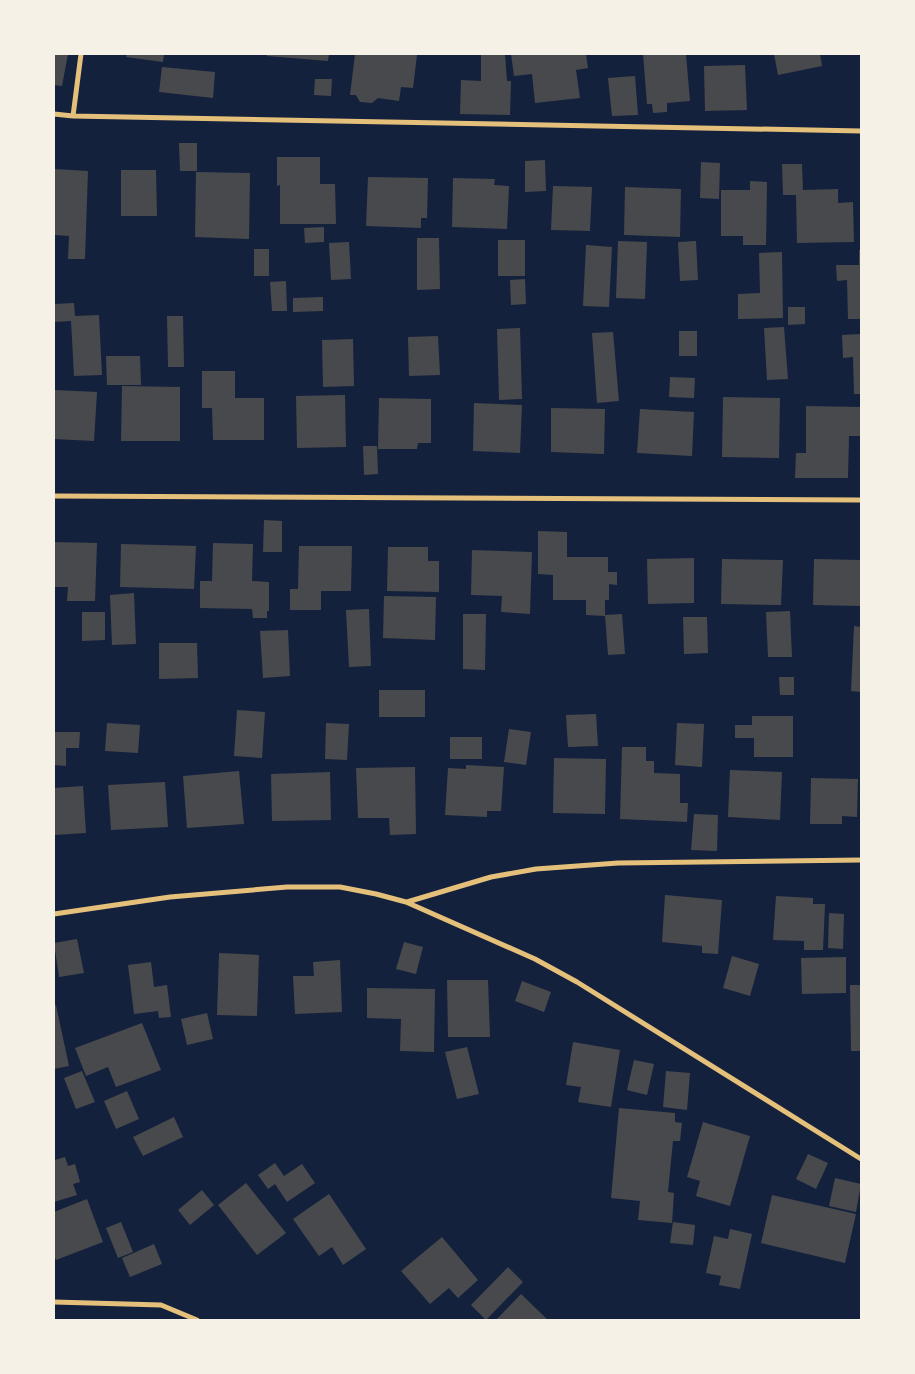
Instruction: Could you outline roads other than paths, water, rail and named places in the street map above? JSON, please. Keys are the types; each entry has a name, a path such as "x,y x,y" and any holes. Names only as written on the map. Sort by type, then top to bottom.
{"street":[{"path":"73,116 81,54"},
{"path":"54,114 73,116 861,132"},
{"path":"54,496 861,500"},
{"path":"406,902 491,878 536,869 618,863 861,860"},
{"path":"54,914 170,897 287,887 340,887 406,902 535,959 577,982 861,1159"},
{"path":"54,1302 161,1305 197,1320"}]}
